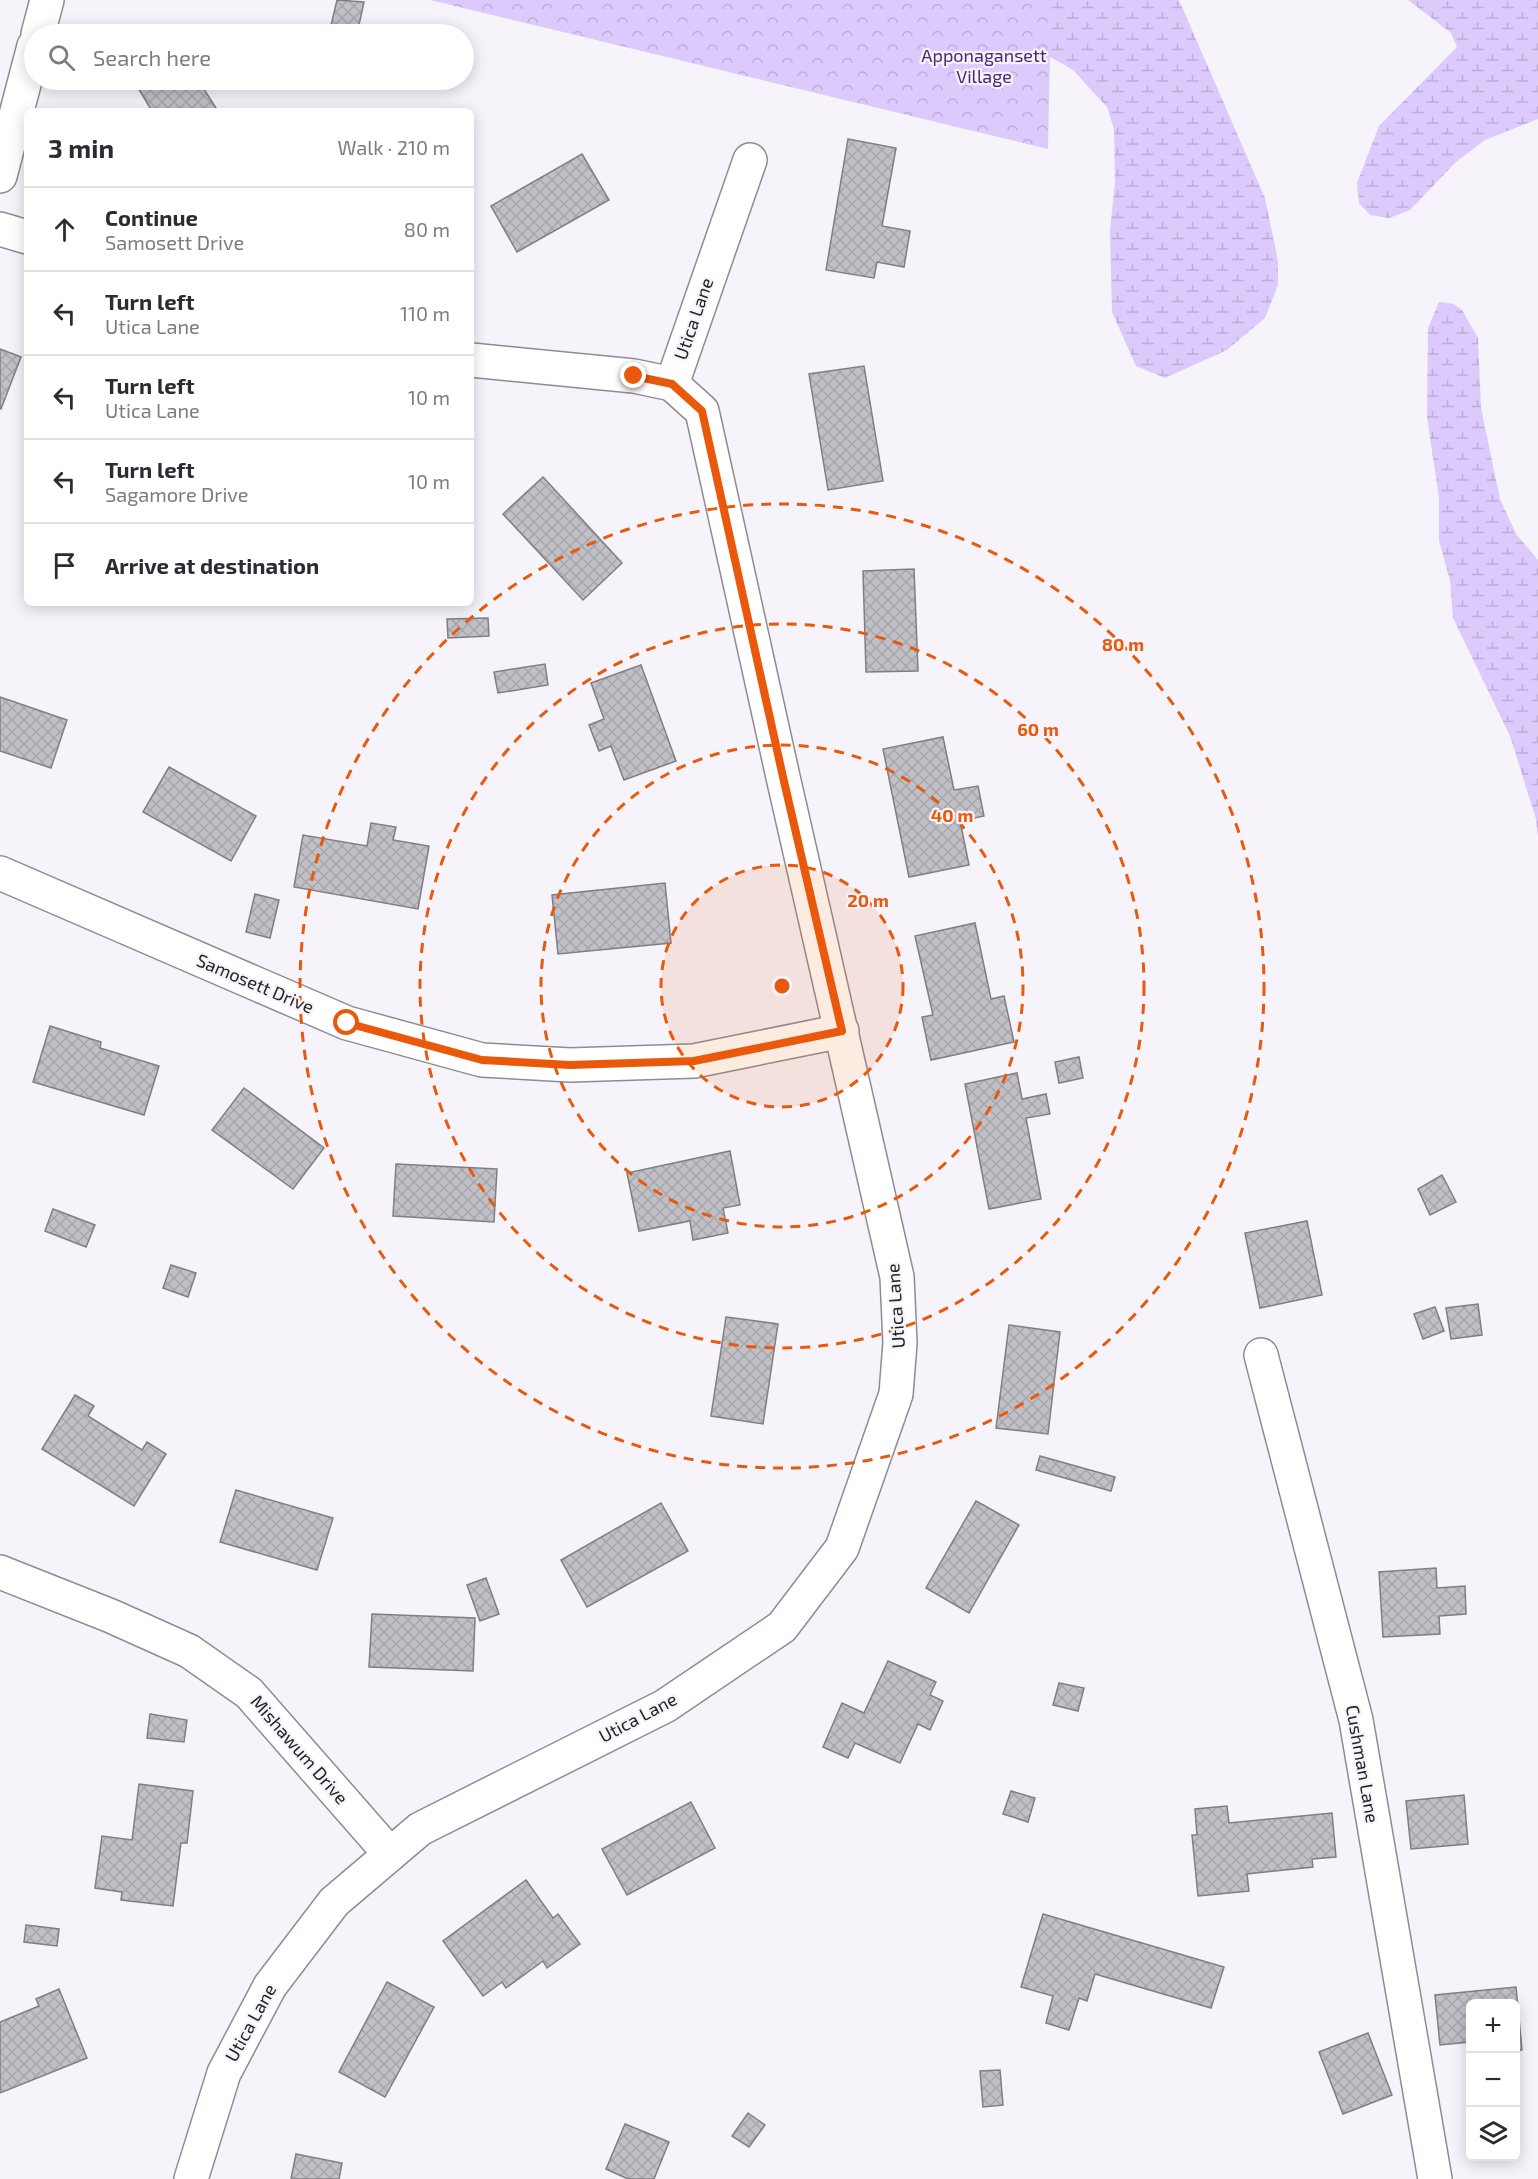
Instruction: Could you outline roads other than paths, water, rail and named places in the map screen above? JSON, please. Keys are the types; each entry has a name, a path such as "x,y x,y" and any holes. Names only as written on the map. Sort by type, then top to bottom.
{"street":[{"path":"41,24 47,0"},
{"path":"0,176 24,84"},
{"name":"Utica Lane","path":"191,2179 224,2073 270,1986 334,1902 420,1829 665,1706 782,1627 842,1548 896,1394 900,1343 897,1277 702,411 672,384 750,160"},
{"path":"0,229 24,236"},
{"path":"474,360 634,376 672,384"},
{"name":"Samosett Drive","path":"0,873 347,1023 482,1060 570,1065 694,1061 842,1031"},
{"name":"Cushman Lane","path":"1261,1355 1356,1720 1435,2179"},
{"name":"Mishawum Drive","path":"0,1572 111,1616 189,1651 249,1693 390,1854"}],"park label":[{"name":"Apponagansett Village","path":"984,66"}]}
